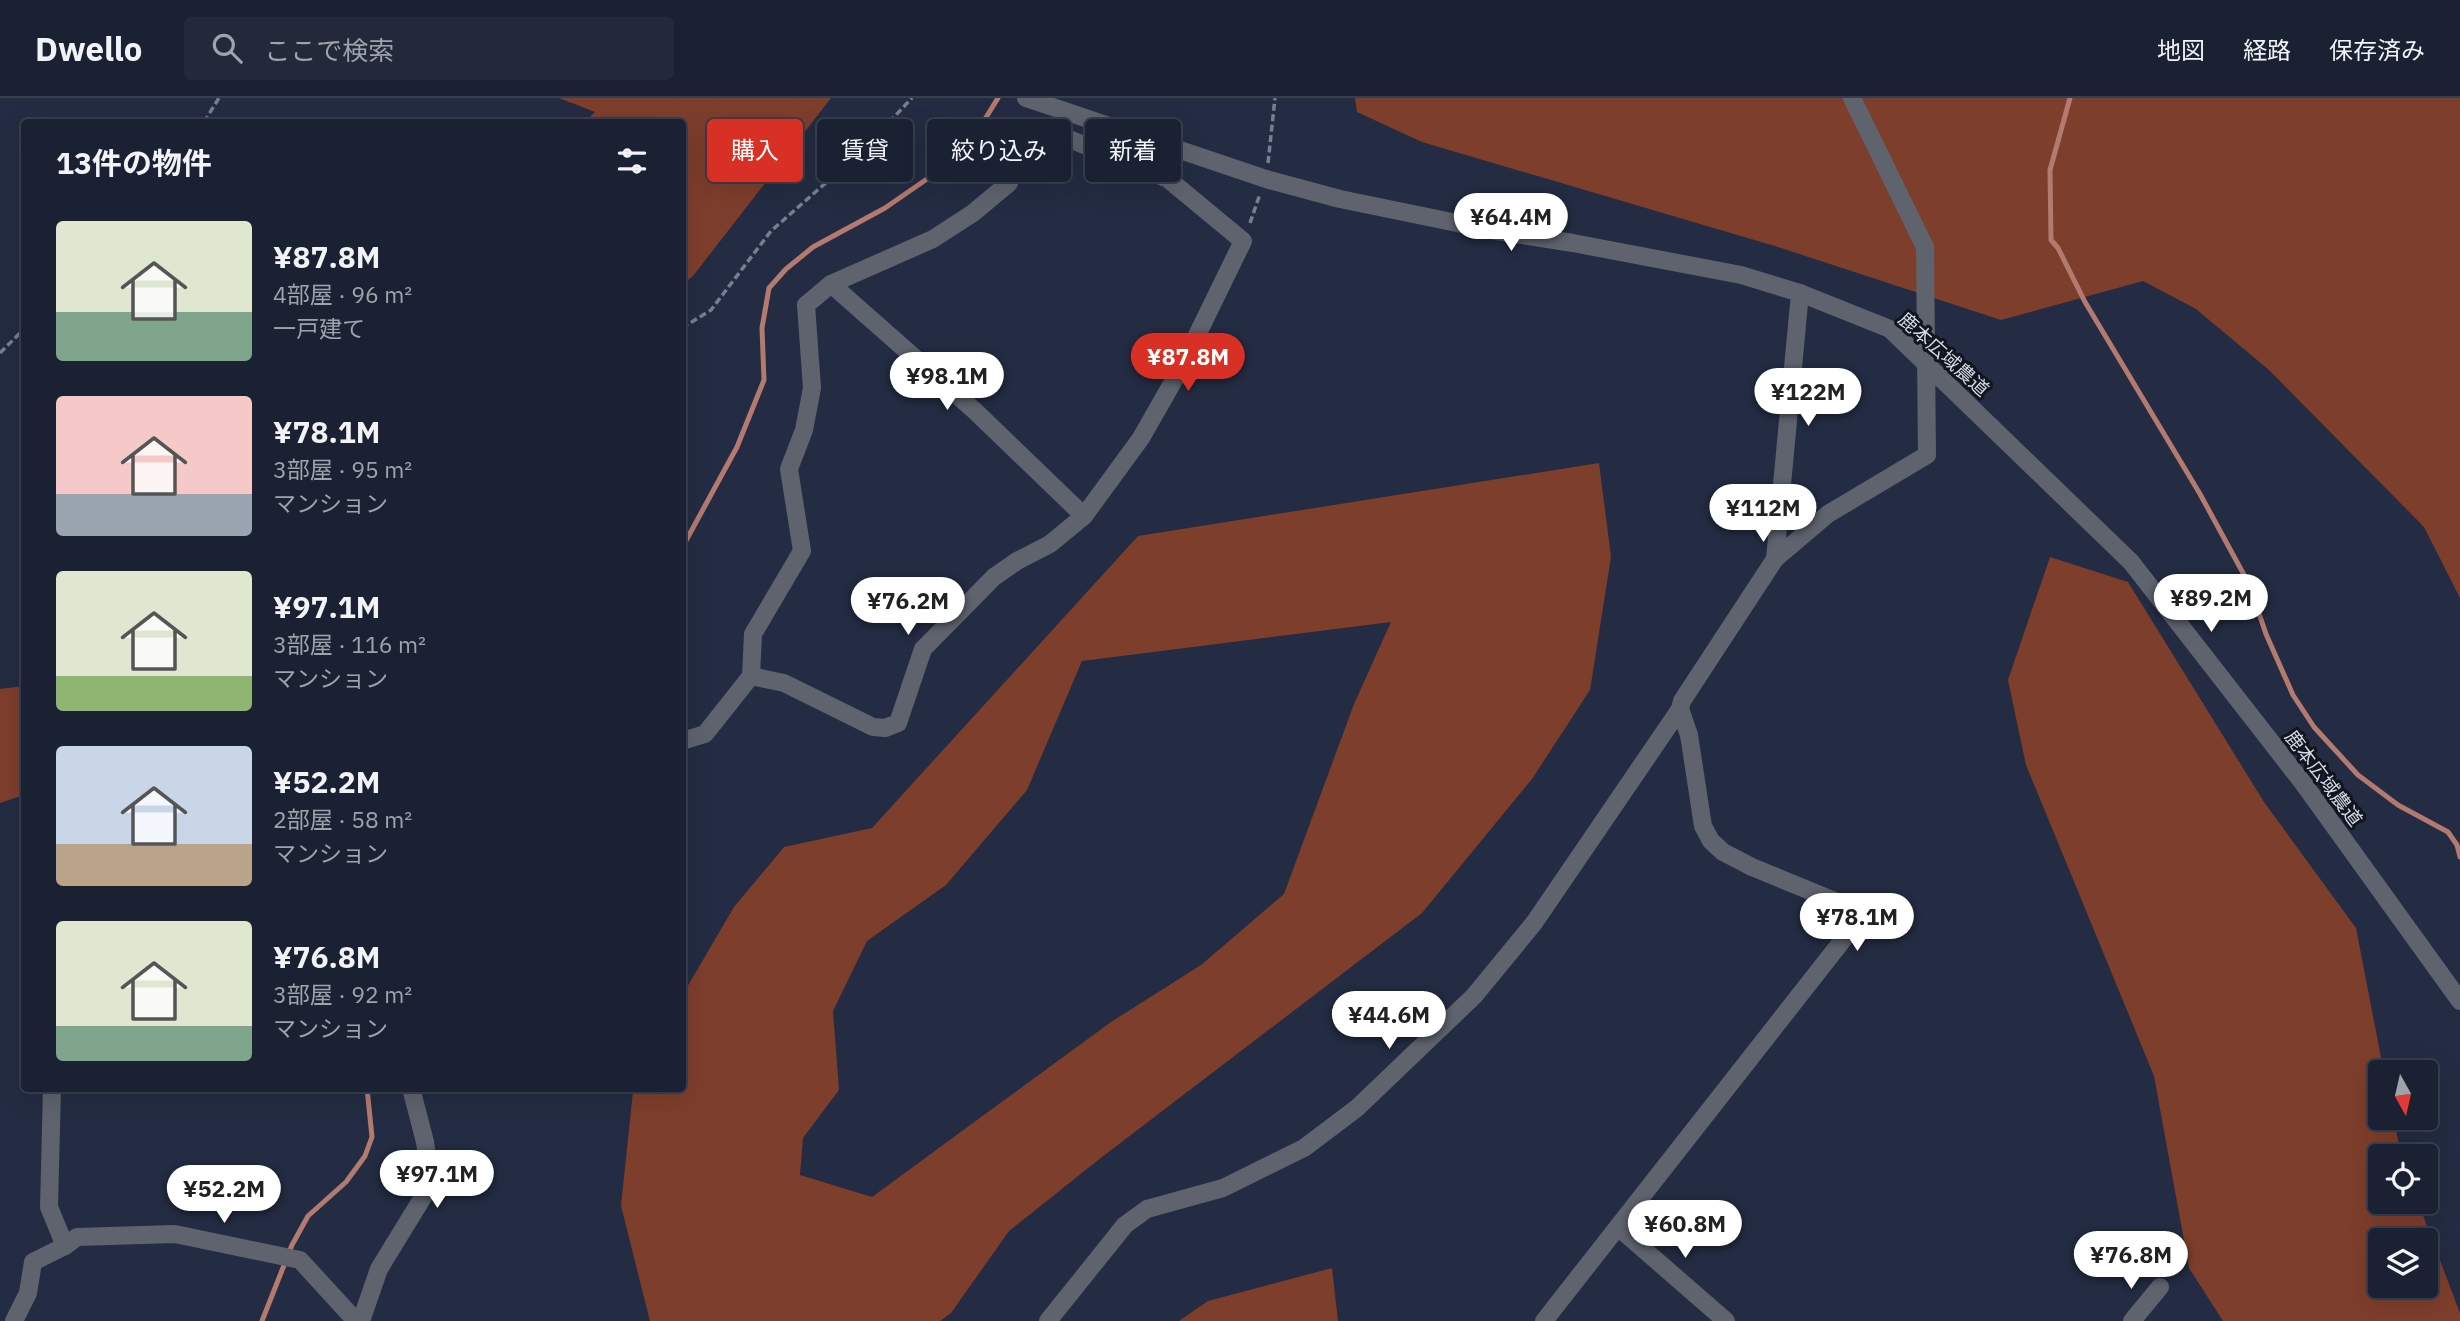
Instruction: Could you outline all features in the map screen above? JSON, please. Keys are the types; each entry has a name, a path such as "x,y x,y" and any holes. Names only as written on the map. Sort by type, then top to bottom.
{"street":[{"name":"鹿本広域農道","path":"1026,98 1266,179 1340,199 1496,231 1741,275 1800,293 1890,330 2131,562 2303,783 2460,1002"},
{"path":"1048,1321 1125,1225 1147,1209 1223,1188 1304,1147 1357,1108 1474,996 1534,923 1680,709 1682,701 1775,559 1828,514 1927,455 1925,247 1853,98"},
{"path":"686,740 705,734 751,676 753,634 802,551 789,469 804,430 812,388 806,305 831,284 933,239 973,213 1009,183 1026,135 1042,128 1168,179 1243,241 1182,366 1141,438 1084,516 1051,544 1017,561 994,577 923,649 898,723 885,728 873,727 784,683 751,676"},
{"path":"831,284 975,411 1084,516"},
{"path":"1775,559 1800,293"},
{"path":"1544,1321 1864,913 1752,867 1723,852 1711,841 1703,826 1689,734 1680,709"},
{"path":"52,1092 49,1207 65,1246"},
{"path":"14,1321 28,1293 33,1262 77,1237 175,1234 300,1260 358,1321 379,1269 431,1184 425,1142 412,1092"},
{"path":"1618,1227 1726,1321"},
{"path":"2132,1321 2160,1287"}],"path":[{"path":"206,119 219,98"},
{"path":"686,326 711,310 771,231 860,152 912,98"},
{"path":"1243,241 1266,179 1275,98"},
{"path":"0,353 21,332"}],"shaded area":[{"path":"559,98 831,98 803,134 803,119 707,119 707,182 766,182 686,282 686,119 588,119 595,112"},
{"path":"1355,98 2460,98 2460,598 2424,527 2269,370 2196,309 2143,281 2001,320 1778,247 1422,142 1357,112"},
{"path":"1599,463 1611,557 1590,690 1532,779 1422,913 1009,1231 951,1313 940,1321 650,1321 621,1206 633,1092 686,1092 686,989 734,907 784,847 872,828 1138,536","holes":["1391,622 1354,704 1284,894 1201,965 1111,1022 872,1197 800,1175 803,1138 839,1090 833,1011 867,941 946,885 1027,790 1082,661"]},
{"path":"2050,557 2128,582 2264,802 2356,928 2381,1060 2368,1060 2368,1130 2396,1130 2399,1144 2368,1144 2368,1214 2423,1214 2428,1228 2368,1228 2368,1298 2438,1298 2438,1255 2460,1313 2460,1321 2223,1321 2189,1268 2154,1076 2026,765 2008,680"},
{"path":"21,686 21,796 0,803 0,689"},
{"path":"1332,1268 1338,1321 1179,1321 1208,1301"}],"waterway":[{"path":"686,541 737,447 764,380 762,328 769,288 786,269 813,247 885,208 940,170 974,137 998,98"},
{"path":"2070,98 2050,170 2051,240 2200,494 2249,584 2266,634 2293,695 2314,727 2358,775 2398,805 2448,832 2457,845 2460,857"},
{"path":"262,1321 292,1245 308,1216 346,1182 365,1156 372,1137 367,1092"}]}
